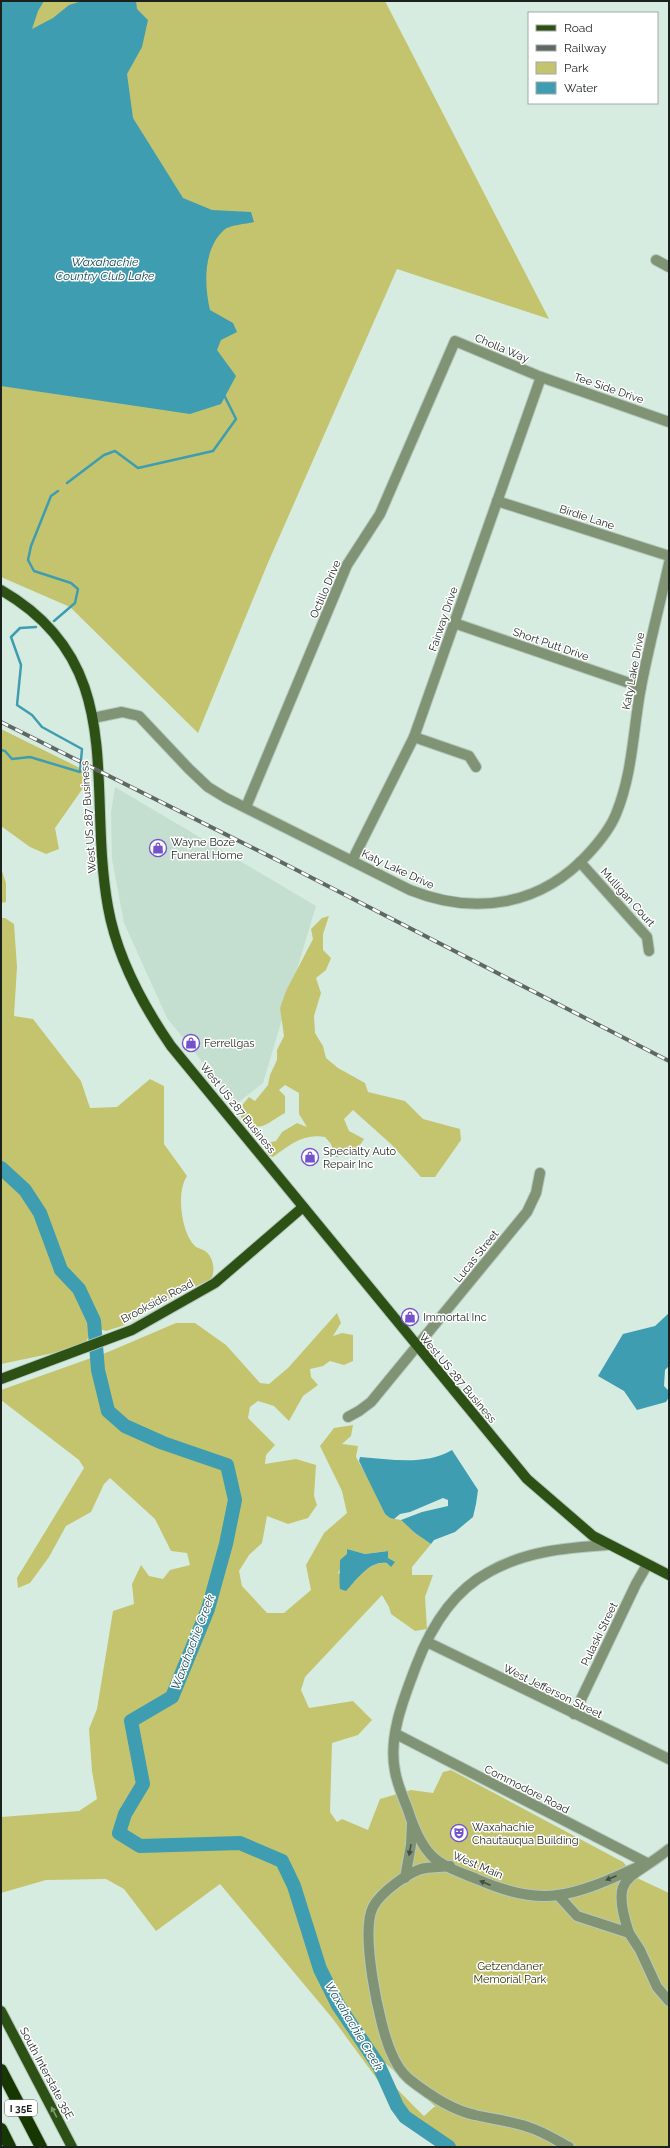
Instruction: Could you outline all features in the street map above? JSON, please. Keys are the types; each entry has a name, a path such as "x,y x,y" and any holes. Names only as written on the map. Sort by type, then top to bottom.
{"highway":[{"name":"I 35E","path":"1,2070 41,2147"},
{"name":"I 35E","path":"1,2129 10,2147"}],"main road":[{"name":"West US 287 Business","path":"1,590 25,605 39,617 64,645 84,681 93,718 108,908 130,977 148,1012 171,1046 417,1348 527,1479 580,1526 607,1545 669,1575"},
{"name":"Brookside Road","path":"1,1379 113,1337 148,1322 215,1283 303,1207"},
{"name":"South Interstate 35E","path":"1,2011 72,2147"}],"street":[{"path":"656,260 669,267"},
{"name":"Cholla Way","path":"455,341 541,377"},
{"name":"Octillo Drive","path":"246,807 347,565 380,514 455,341"},
{"name":"Tee Side Drive","path":"541,377 669,422"},
{"name":"Fairway Drive","path":"352,861 414,738 541,377"},
{"name":"Birdie Lane","path":"497,501 669,556"},
{"name":"Katy Lake Drive","path":"93,718 122,712 139,716 208,787 352,861 432,899 456,903 484,904 507,902 528,896 570,872 602,838 616,815 630,769 641,687 669,563"},
{"name":"Short Putt Drive","path":"454,623 641,687"},
{"path":"414,738 469,756 476,767"},
{"name":"Mulligan Court","path":"580,862 647,937 649,951"},
{"name":"Lucas Street","path":"348,1417 371,1402 417,1348 527,1212 536,1193 540,1173"},
{"path":"405,1878 411,1845 412,1822 395,1772 393,1757 404,1697 421,1652 433,1628 455,1600 473,1582 488,1572 514,1560 548,1550 607,1545"},
{"name":"Pulaski Street","path":"574,1714 636,1584 647,1565"},
{"name":"West Jefferson Street","path":"427,1642 669,1759"},
{"name":"Commodore Road","path":"396,1734 647,1864"},
{"name":"West Main","path":"412,1822 424,1846 432,1856 493,1886 521,1893 558,1895 585,1889 647,1864"},
{"path":"669,1848 630,1875 622,1889 620,1902 629,1933 640,1950 657,1987 669,2001"},
{"path":"450,1866 424,1868 405,1878 388,1890 373,1906 368,1923 374,1985 382,2024 397,2065 408,2078 451,2107 473,2115 529,2127 569,2147"},
{"path":"558,1895 577,1916 629,1933"}],"shaded area":[{"path":"115,787 316,906 263,1083 236,1104 167,1018 124,923 112,859 111,813"}],"green space":[{"path":"1,1 385,1 549,319 397,269 267,565 198,733 70,607 1,577"},
{"path":"1,729 88,772 88,781 55,828 59,849 46,854 30,847 1,826"},
{"path":"1,868 6,883 6,902 1,903"},
{"path":"329,916 323,934 323,950 331,958 326,970 316,978 321,993 314,1016 315,1033 323,1046 326,1058 338,1068 365,1083 368,1092 405,1101 423,1119 460,1129 461,1140 435,1177 421,1177 392,1145 353,1110 344,1119 349,1131 364,1139 356,1149 349,1154 336,1157 331,1144 325,1137 317,1136 304,1138 297,1141 273,1157 266,1154 268,1143 276,1141 282,1132 297,1123 307,1127 299,1114 299,1093 285,1085 279,1090 285,1096 285,1113 265,1125 256,1127 243,1124 239,1109 249,1097 255,1101 268,1085 270,1075 277,1060 277,1050 284,1036 280,1008 286,991 313,939 311,929 322,918"},
{"path":"1,918 5,918 14,924 17,967 14,1016 33,1019 81,1081 90,1108 117,1107 150,1079 164,1086 164,1144 187,1176 184,1183 181,1202 184,1223 191,1241 196,1247 204,1250 210,1256 213,1264 213,1276 211,1279 171,1298 122,1326 106,1331 93,1327 86,1342 54,1353 1,1364"},
{"name":"Getzendaner Memorial Park","path":"337,1313 341,1323 333,1336 342,1333 353,1335 353,1361 344,1365 330,1361 323,1366 310,1369 311,1377 318,1385 303,1396 289,1421 274,1406 258,1401 250,1407 248,1418 275,1445 266,1455 265,1464 296,1459 316,1465 314,1496 317,1505 308,1518 288,1524 267,1516 262,1543 249,1555 239,1571 242,1586 267,1613 284,1613 311,1590 306,1565 324,1533 347,1513 342,1491 320,1446 334,1428 353,1425 351,1436 342,1444 358,1446 356,1457 385,1514 390,1518 401,1520 415,1533 431,1544 412,1567 412,1575 433,1575 425,1597 427,1629 415,1631 391,1614 382,1595 305,1677 301,1690 309,1708 353,1701 372,1720 358,1735 332,1743 330,1812 337,1822 342,1819 368,1830 380,1799 411,1790 433,1793 443,1772 451,1770 623,1862 637,1878 669,1893 669,2147 447,2147 405,2117 333,2019 220,1884 156,1931 124,1889 106,1879 46,1880 1,1893 1,1817 79,1811 97,1799 92,1771 89,1729 97,1709 113,1611 134,1604 132,1584 141,1565 149,1576 163,1579 170,1570 190,1565 187,1553 171,1551 155,1519 110,1478 104,1484 91,1512 66,1526 49,1557 30,1583 18,1588 17,1578 84,1468 79,1460 1,1400 1,1390 108,1352 176,1323 195,1323 226,1345 260,1383 269,1384 288,1368","holes":["347,1549 365,1554 387,1551 387,1563 373,1565 354,1582 338,1573 347,1554","369,2049 436,2107 424,2116 385,2075"]}],"water":[{"name":"Waxahachie Country Club Lake","path":"1,1 44,1 38,11 32,29 53,18 69,5 82,1 136,1 137,9 148,20 142,47 127,74 133,118 183,198 212,210 251,212 254,222 226,228 217,238 212,247 207,268 206,279 210,310 233,323 237,332 221,340 217,350 236,376 221,404 190,414 1,386"},
{"path":"669,1313 669,1366 665,1370 664,1386 669,1391 669,1397 666,1402 637,1410 624,1391 598,1376 623,1334 655,1326"},
{"path":"452,1450 478,1490 476,1504 473,1517 455,1532 434,1540 431,1544 415,1533 401,1520 422,1512 448,1506 448,1500 443,1498 410,1512 400,1514 394,1519 390,1518 385,1514 359,1461 360,1457 395,1460 419,1460 442,1455"},
{"path":"347,1549 365,1554 388,1551 388,1558 395,1562 391,1567 387,1563 381,1563 369,1567 346,1591 340,1589 340,1560 347,1554"}],"waterway":[{"path":"67,483 104,455 115,451 138,468 213,451 236,419 223,393"},
{"path":"54,621 75,603 78,589 71,583 34,571 28,560 31,546 51,496 58,491"},
{"path":"1,750 5,751 12,759 30,757 80,772 82,749 42,727 32,715 17,705 21,665 11,637 20,628 36,627"},
{"name":"Waxahachie Creek","path":"1,1168 25,1190 40,1213 61,1270 79,1289 94,1321 98,1370 108,1411 125,1426 163,1443 227,1465 235,1500 226,1544 208,1609 172,1697 131,1721 143,1784 125,1814 119,1833 140,1846 240,1843 282,1861 294,1886 320,1969 338,2005 379,2066 397,2106 405,2117 449,2147"}],"railway":[{"path":"1,722 281,862 669,1061"}],"place":[{"name":"Wayne Boze Funeral Home","path":"158,848"},
{"name":"Ferrellgas","path":"191,1043"},
{"name":"Specialty Auto Repair Inc","path":"310,1157"},
{"name":"Immortal Inc","path":"410,1317"},
{"name":"Waxahachie Chautauqua Building","path":"459,1833"}]}
